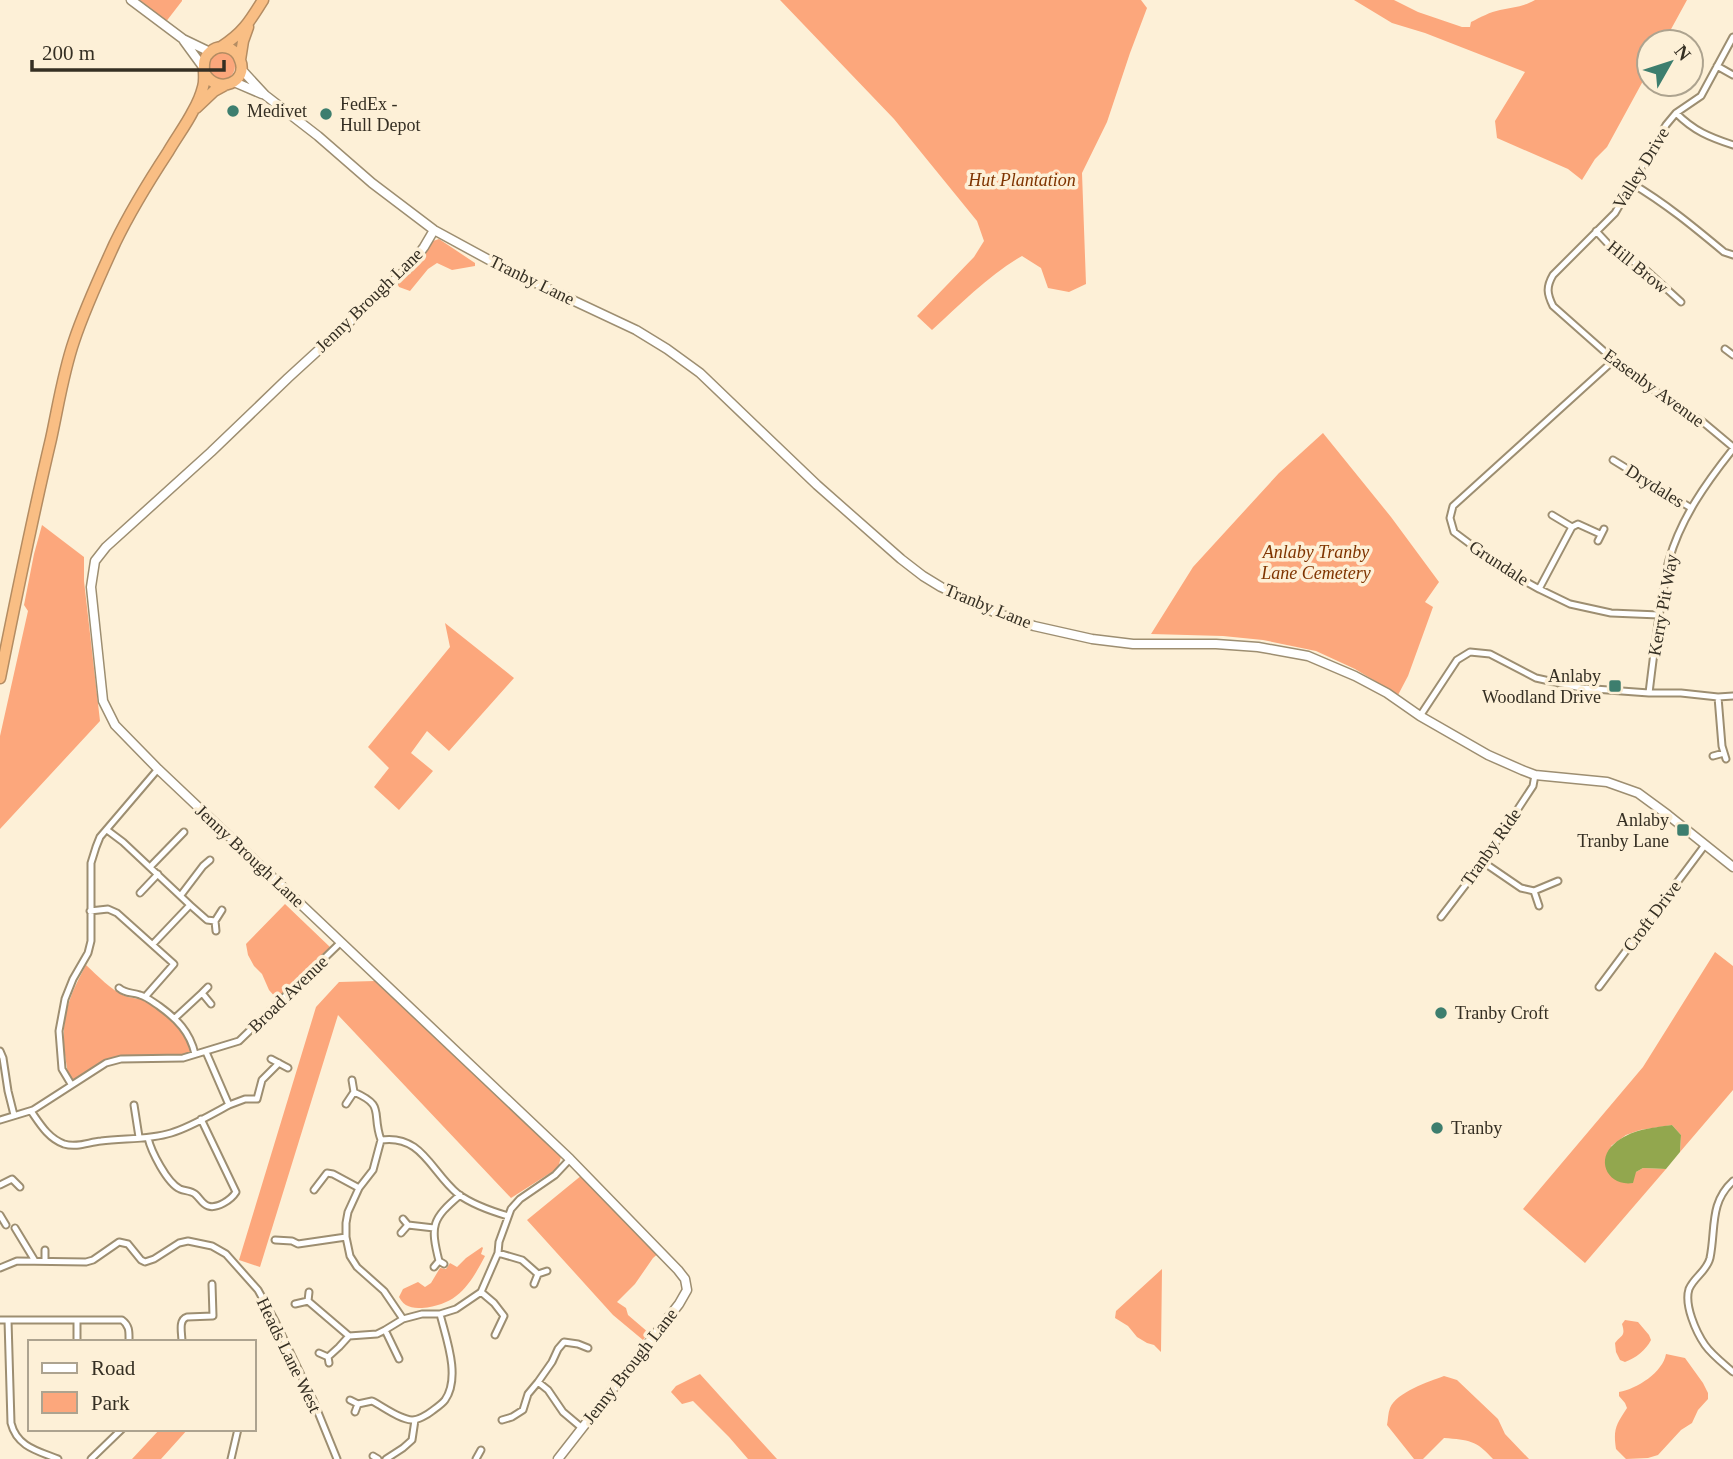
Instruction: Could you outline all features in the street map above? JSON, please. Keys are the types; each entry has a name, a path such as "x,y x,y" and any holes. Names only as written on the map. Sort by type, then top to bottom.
{"highway":[{"path":"0,678 34,512 73,344 93,291 119,236 194,111 204,86 206,56 236,37 249,23 263,0"},
{"path":"194,111 214,91 237,78 249,23"},
{"path":"221,47 233,50 241,64"},
{"path":"204,70 213,83 229,83"}],"main road":[{"path":"131,0 183,39 210,52"},
{"path":"183,39 204,70"},
{"name":"Tranby Lane","path":"241,64 265,95 434,230 502,267 636,330 700,373 817,485 901,559 923,576 960,597 1034,626 1092,639 1133,644 1258,647 1308,656 1355,676 1488,755 1535,775 1608,782 1638,793 1733,867"},
{"name":"Tranby Lane","path":"229,83 265,95"},
{"name":"Jenny Brough Lane","path":"434,230 410,265 391,284 211,453 106,547 95,561 91,587 103,701 115,725 158,769 570,1159 685,1279 687,1290 679,1304 558,1459"}],"street":[{"name":"Valley Drive","path":"1548,296 1547,285 1553,275 1615,213 1666,125 1676,113 1701,96 1733,37"},
{"path":"1717,66 1733,75"},
{"path":"1676,113 1691,128 1733,145"},
{"path":"1631,183 1657,198 1724,251 1733,255"},
{"name":"Hill Brow","path":"1596,231 1610,246 1647,271 1681,302"},
{"name":"Easenby Avenue","path":"1548,296 1553,306 1632,376 1703,422 1733,448"},
{"path":"1725,349 1733,355"},
{"name":"Grundale","path":"1613,360 1453,506 1450,518 1454,531 1505,570 1570,604 1611,613 1659,615"},
{"name":"Kerry Pit Way","path":"1649,693 1668,562 1691,508 1709,478 1733,448"},
{"name":"Drydales","path":"1624,455 1615,462 1691,508"},
{"path":"1552,515 1572,527"},
{"path":"1539,589 1572,527 1578,524 1601,535"},
{"path":"1420,716 1457,660 1470,652 1490,654 1536,678 1581,688 1733,696"},
{"path":"1713,756 1725,756 1718,697"},
{"path":"71,1084 62,1069 59,1031 65,999 88,953 91,941 91,863 100,837 158,769"},
{"name":"Tranby Ride","path":"1441,917 1483,862 1533,786 1535,775"},
{"path":"107,830 207,920 215,921"},
{"path":"150,867 184,832"},
{"name":"Croft Drive","path":"1599,988 1705,845"},
{"path":"181,895 210,860"},
{"path":"1483,862 1521,888 1534,891 1558,881"},
{"path":"141,894 158,874"},
{"path":"1534,891 1539,906"},
{"path":"153,944 190,905"},
{"path":"90,911 108,909 117,912 174,964 145,997"},
{"path":"216,931 215,921 222,911"},
{"name":"Broad Avenue","path":"0,1120 31,1111 106,1063 121,1059 183,1058 239,1041 341,942"},
{"path":"175,1018 208,987"},
{"path":"119,988 127,993 145,997 175,1018 192,1042 195,1054"},
{"path":"202,993 211,1004"},
{"path":"0,1051 14,1115"},
{"path":"206,1052 229,1105"},
{"path":"271,1059 288,1068"},
{"path":"254,1109 262,1080 279,1063"},
{"path":"346,1104 354,1092 352,1080"},
{"path":"354,1092 373,1103 381,1140 373,1170 359,1188 348,1212 346,1237 349,1256 357,1267 384,1291 403,1319"},
{"path":"31,1111 47,1133 63,1144 80,1145 170,1133 229,1105 245,1099 257,1099"},
{"path":"134,1105 139,1137"},
{"path":"148,1138 151,1149 172,1182 195,1194 205,1205 214,1206 236,1192 201,1119"},
{"path":"381,1140 391,1138 406,1141 420,1150 460,1195 475,1205 509,1216"},
{"path":"308,1301 349,1336 385,1331 403,1319 456,1309 481,1292 498,1254 499,1242 511,1209 520,1199 555,1175 570,1159"},
{"path":"314,1190 327,1169 359,1188"},
{"path":"0,1185 12,1179 20,1187"},
{"path":"1733,1181 1723,1192 1717,1205 1712,1223 1708,1264 1689,1289 1688,1299 1690,1314 1706,1346 1733,1372"},
{"path":"434,1267 442,1263 435,1244 434,1228 440,1213 460,1195"},
{"path":"0,1215 6,1225"},
{"path":"403,1219 408,1225 434,1228"},
{"path":"401,1233 408,1225"},
{"path":"15,1228 36,1261"},
{"path":"292,1233 292,1241"},
{"path":"275,1240 298,1244 346,1237"},
{"name":"Heads Lane West","path":"0,1268 17,1261 86,1262 119,1242 128,1244 145,1262 179,1243 188,1241 212,1245 226,1254 258,1290 313,1400 337,1459"},
{"path":"45,1250 45,1261"},
{"path":"498,1254 522,1260 538,1274"},
{"path":"534,1284 538,1274 547,1271"},
{"path":"182,1340 183,1318 213,1316 212,1284"},
{"path":"308,1301 309,1292"},
{"path":"481,1292 507,1316 495,1335"},
{"path":"295,1304 308,1301"},
{"path":"350,1399 358,1404 372,1401 404,1418 415,1420 430,1413 445,1399 452,1380 450,1356 440,1314"},
{"path":"0,1320 122,1320 130,1330 129,1340"},
{"path":"8,1320 11,1423 14,1432 25,1445 58,1459"},
{"path":"77,1320 77,1340"},
{"path":"385,1331 400,1360"},
{"path":"571,1334 571,1342"},
{"path":"319,1353 328,1360 349,1336"},
{"path":"502,1420 523,1410 528,1394 564,1342 588,1348"},
{"path":"538,1382 548,1390 563,1412 582,1429"},
{"path":"355,1412 358,1404"},
{"path":"509,1408 512,1417"},
{"path":"386,1459 412,1440 415,1420"},
{"path":"90,1459 120,1431"},
{"path":"231,1459 238,1431"},
{"path":"473,1458 481,1450"}],"green space":[{"name":"Hut Plantation","path":"780,0 1141,0 1147,8 1107,122 1082,173 1086,284 1069,292 1048,288 1041,268 1022,256 987,281 932,330 917,316 974,257 984,241 977,221 894,119"},
{"path":"1354,0 1394,0 1418,12 1462,27 1470,27 1471,22 1489,13 1535,0 1687,0 1672,28 1635,28 1635,96 1607,147 1595,159 1582,180 1568,169 1497,138 1495,121 1525,72 1392,23"},
{"path":"139,1 182,1 165,23"},
{"path":"221,52 231,56 235,66 231,76 221,80 211,76 207,66 211,56"},
{"path":"439,239 475,263 475,266 452,270 437,263 428,269 410,291 399,287 397,283 417,264 433,241"},
{"name":"Anlaby Tranby Lane Cemetery","path":"1323,433 1439,582 1425,602 1433,607 1408,676 1398,695 1355,669 1316,651 1263,640 1151,634 1193,567 1279,473"},
{"path":"42,525 84,557 84,581 100,721 0,829 0,736 28,611 24,605"},
{"path":"445,623 514,678 449,751 427,731 411,753 433,771 399,810 374,787 389,768 368,747 450,647"},
{"path":"285,904 331,948 277,999 254,966 246,944"},
{"path":"1715,952 1733,966 1733,1090 1680,1152 1681,1135 1672,1125 1640,1130 1626,1135 1611,1146 1636,1172 1643,1168 1666,1169 1585,1263 1523,1209 1643,1067"},
{"path":"86,965 120,993 146,1000 161,1009 181,1030 192,1053 118,1057 104,1061 73,1081 68,1076 64,1024 71,995"},
{"path":"375,981 561,1157 558,1168 511,1198 338,1015 260,1267 239,1260 316,1007 339,982"},
{"path":"582,1175 660,1252 617,1302 649,1333 643,1340 613,1315 527,1220"},
{"path":"482,1247 481,1254 485,1256 467,1285 453,1298 434,1306 415,1308 403,1303 399,1297 403,1289 418,1282 425,1287 431,1283 440,1268 446,1269 450,1263 457,1267"},
{"path":"1162,1269 1161,1352 1154,1345 1137,1337 1128,1326 1115,1318 1116,1311"},
{"path":"1625,1320 1638,1322 1651,1340 1640,1353 1625,1362 1620,1360 1615,1343 1623,1334 1622,1324"},
{"path":"1666,1354 1685,1358 1703,1383 1708,1399 1698,1410 1692,1423 1681,1430 1658,1455 1626,1459 1616,1449 1615,1442 1616,1427 1627,1408 1619,1392 1648,1379 1660,1367"},
{"path":"700,1374 777,1459 748,1459 693,1401 682,1404 671,1392 676,1386"},
{"path":"1444,1376 1457,1380 1498,1419 1505,1434 1529,1459 1493,1459 1472,1442 1444,1438 1423,1459 1414,1459 1387,1425 1390,1408 1406,1392"},
{"path":"158,1431 186,1431 161,1459 132,1459"}],"shaded area":[{"path":"1672,1125 1681,1135 1680,1152 1666,1169 1643,1168 1636,1172 1633,1183 1624,1183 1611,1177 1607,1171 1605,1157 1614,1144 1634,1132"}],"place":[{"name":"Medivet","path":"233,111"},
{"name":"FedEx - Hull Depot","path":"326,114"},
{"name":"Anlaby Woodland Drive","path":"1615,686"},
{"name":"Anlaby Tranby Lane","path":"1683,830"},
{"name":"Tranby Croft","path":"1441,1013"},
{"name":"Tranby","path":"1437,1128"}]}
